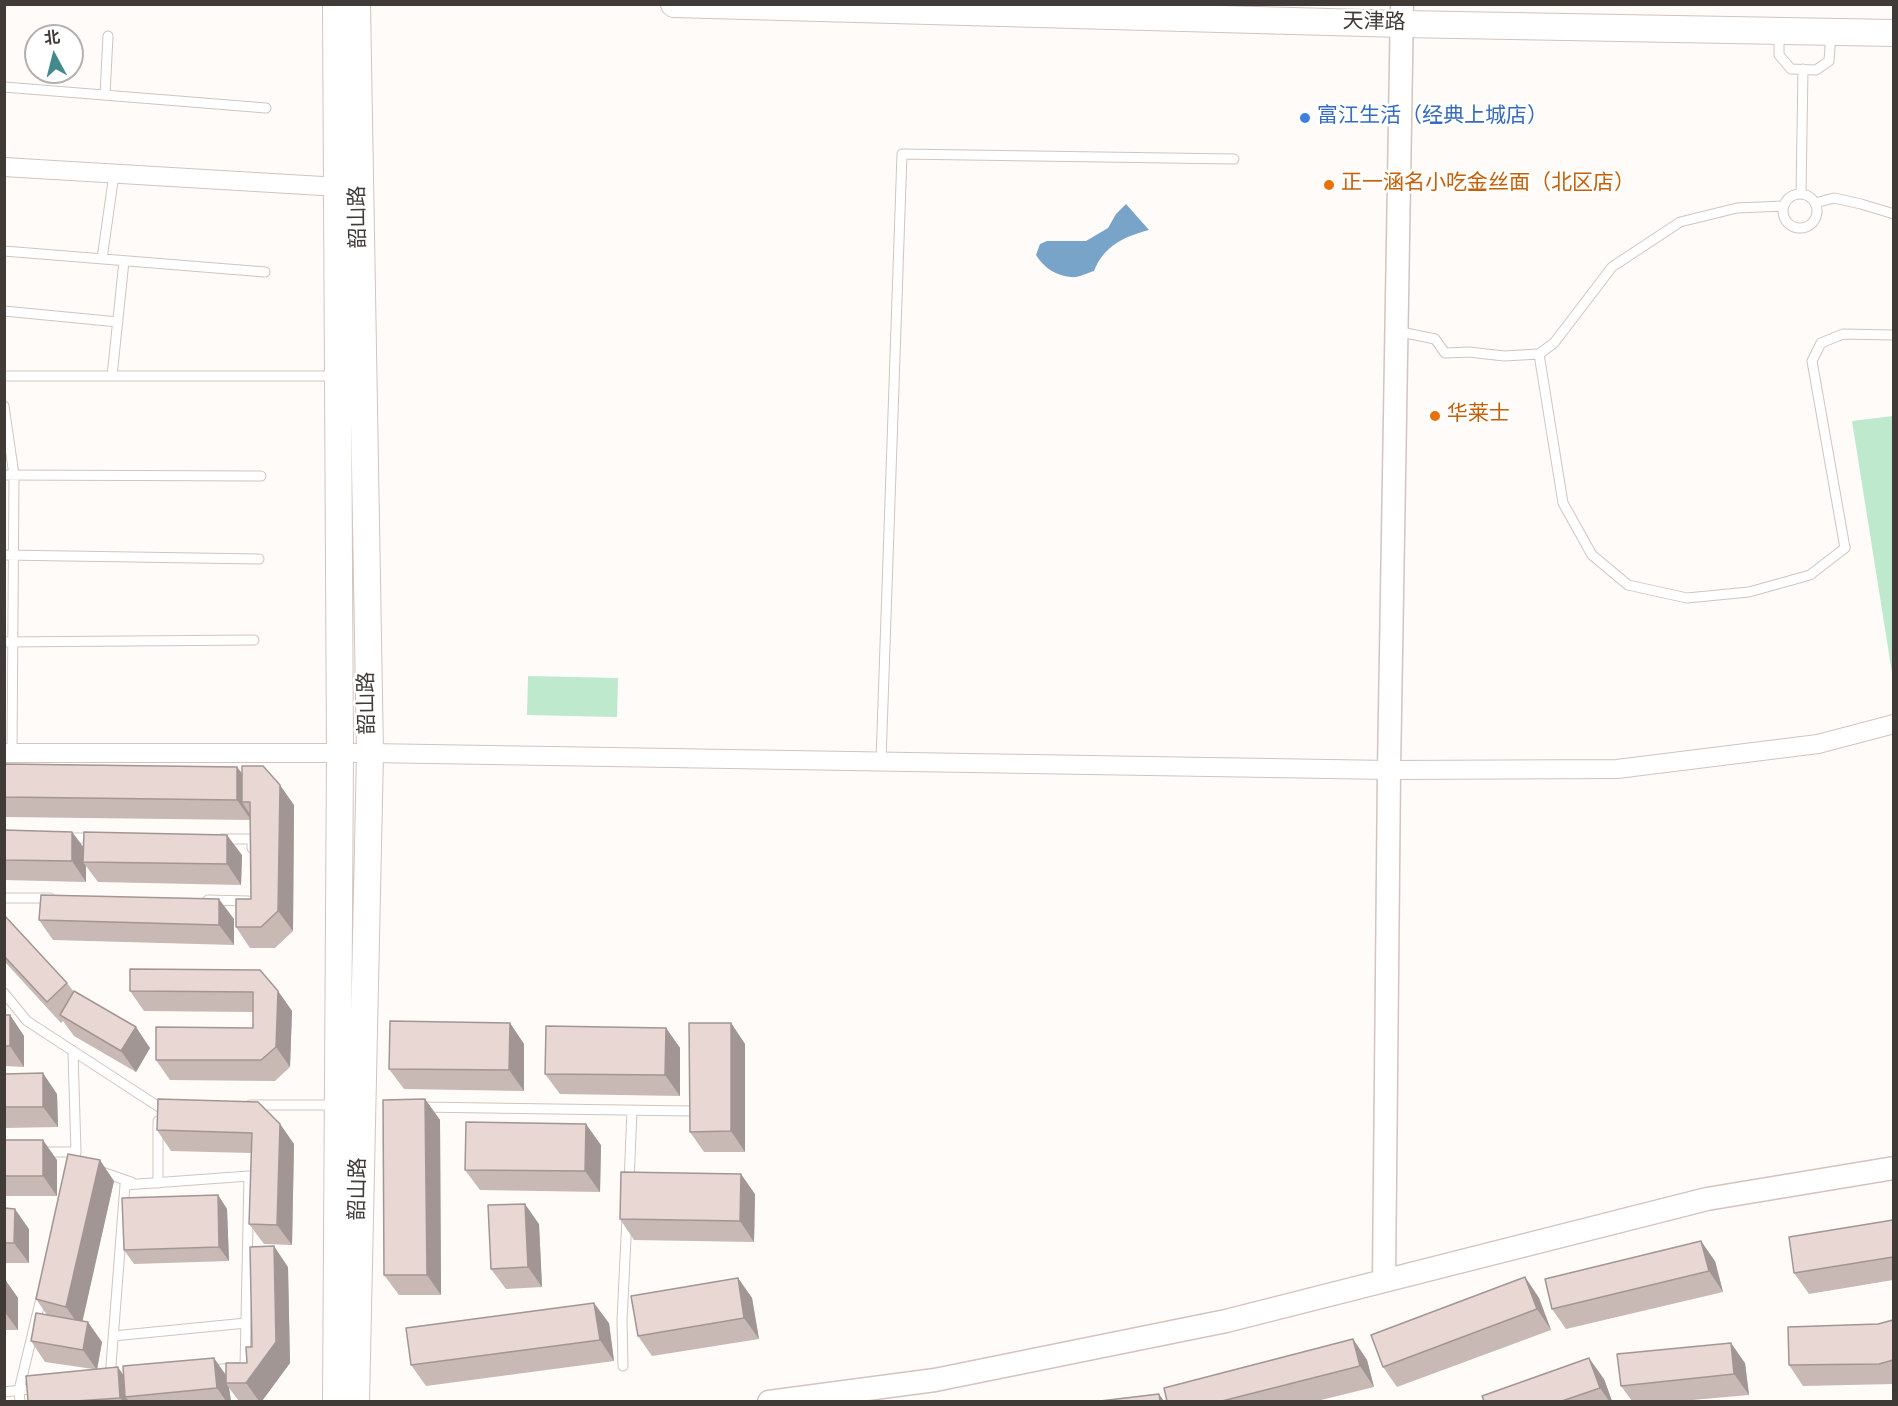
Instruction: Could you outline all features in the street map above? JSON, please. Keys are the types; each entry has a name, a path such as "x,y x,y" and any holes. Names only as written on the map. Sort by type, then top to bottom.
{"main road":[{"name":"韶山路","path":"336,4 339,187 340,753 358,1106 336,1401"},
{"name":"韶山路","path":"356,1401 358,1106 370,753 357,4"},
{"name":"天津路","path":"674,4 1402,14 1779,32 1893,33"}],"street":[{"path":"1384,1280 1389,770 1402,14"},
{"path":"4,167 339,187"},
{"path":"8,753 370,753 1389,770 1617,769 1818,744 1893,724"},
{"path":"769,1401 935,1380 1226,1321 1707,1199 1893,1168"}],"lane":[{"path":"1779,32 1779,55 1791,69 1816,70 1829,61 1831,33"},
{"path":"105,95 108,36"},
{"path":"1801,194 1803,69"},
{"path":"4,87 266,108"},
{"path":"881,761 902,154 1234,159"},
{"path":"102,259 114,174"},
{"path":"1801,194 1807,195 1815,203 1817,215 1811,224 1801,228 1791,226 1786,222 1784,206 1790,198 1801,194"},
{"path":"1815,203 1834,198 1893,213"},
{"path":"1396,331 1436,339 1445,353 1469,352 1504,356 1539,354 1554,343 1612,267 1680,222 1737,208 1784,206"},
{"path":"4,251 265,272"},
{"path":"112,376 124,261"},
{"path":"4,311 118,322"},
{"path":"1539,354 1563,503 1592,555 1628,585 1687,598 1749,592 1810,575 1845,548 1812,361 1821,343 1843,334 1893,335"},
{"path":"4,376 339,376"},
{"path":"4,406 9,475 8,753"},
{"path":"9,475 261,476"},
{"path":"9,555 259,559"},
{"path":"9,642 254,640"},
{"path":"52,838 111,838"},
{"path":"205,839 252,840 252,860"},
{"path":"193,900 252,901 252,891"},
{"path":"4,898 63,898"},
{"path":"4,993 27,1021 159,1107 183,1106"},
{"path":"71,1174 76,1152 73,1052"},
{"path":"242,1106 358,1106"},
{"path":"158,1183 159,1107"},
{"path":"409,1107 690,1111"},
{"path":"628,1192 632,1110"},
{"path":"28,1151 76,1152"},
{"path":"74,1163 136,1184"},
{"path":"110,1381 124,1185 249,1176 245,1366 200,1371"},
{"path":"623,1366 622,1320 628,1203"},
{"path":"20,1401 19,1390 43,1288"},
{"path":"113,1336 246,1323"},
{"path":"99,1382 121,1379"},
{"path":"4,1392 53,1387"}],"green space":[{"path":"1894,416 1893,679 1852,421"},
{"path":"528,676 618,678 617,717 527,715"}],"water":[{"path":"1126,204 1149,230 1123,239 1109,249 1094,271 1074,277 1060,275 1046,267 1036,255 1040,244 1047,241 1086,241 1108,228 1116,214"}],"building":[{"path":"4,764 237,767 237,800 4,797"},
{"path":"242,766 263,766 280,785 278,911 261,927 236,927 236,899 251,899 250,802 242,802"},
{"path":"4,830 72,832 72,861 4,860"},
{"path":"84,832 227,835 227,864 83,862"},
{"path":"41,895 219,899 219,925 39,920"},
{"path":"4,915 67,983 47,1002 4,956"},
{"path":"130,969 260,970 278,991 276,1047 261,1060 156,1060 156,1027 253,1028 253,992 130,991"},
{"path":"74,991 136,1027 121,1051 60,1015"},
{"path":"4,1015 10,1015 10,1046 4,1046"},
{"path":"390,1021 510,1023 509,1070 389,1069"},
{"path":"689,1023 731,1023 731,1131 690,1132"},
{"path":"546,1026 666,1028 665,1075 545,1074"},
{"path":"43,1073 43,1107 4,1107 4,1074"},
{"path":"158,1099 258,1102 280,1124 277,1225 249,1224 252,1133 157,1130"},
{"path":"425,1099 427,1275 384,1275 383,1100"},
{"path":"466,1122 586,1124 585,1171 465,1170"},
{"path":"4,1140 43,1140 43,1176 4,1176"},
{"path":"68,1154 100,1160 66,1307 36,1299"},
{"path":"621,1172 741,1174 740,1221 620,1219"},
{"path":"218,1195 219,1247 124,1250 122,1198"},
{"path":"525,1204 528,1267 491,1269 488,1205"},
{"path":"4,1208 15,1209 14,1243 4,1243"},
{"path":"1893,1220 1893,1257 1794,1273 1789,1237"},
{"path":"1701,1241 1709,1271 1552,1309 1545,1279"},
{"path":"274,1246 276,1342 246,1383 226,1383 226,1363 247,1363 246,1347 252,1347 250,1247"},
{"path":"1525,1277 1537,1309 1383,1367 1371,1335"},
{"path":"738,1278 744,1318 638,1336 631,1296"},
{"path":"594,1303 600,1340 411,1365 406,1328"},
{"path":"36,1313 88,1322 83,1350 31,1341"},
{"path":"1893,1320 1893,1360 1879,1364 1789,1365 1788,1327 1878,1324"},
{"path":"1353,1339 1360,1366 1222,1401 1167,1401 1164,1388"},
{"path":"1731,1343 1734,1374 1621,1386 1617,1354"},
{"path":"214,1358 217,1388 125,1397 123,1366"},
{"path":"1589,1358 1600,1388 1562,1401 1484,1401 1482,1396"},
{"path":"118,1367 120,1398 28,1401 26,1376"},
{"path":"1159,1394 1160,1401 1100,1401"}],"place":[{"name":"富江生活（经典上城店）","path":"1305,118"},
{"name":"正一涵名小吃金丝面（北区店）","path":"1329,185"},
{"name":"华莱士","path":"1435,416"}]}
